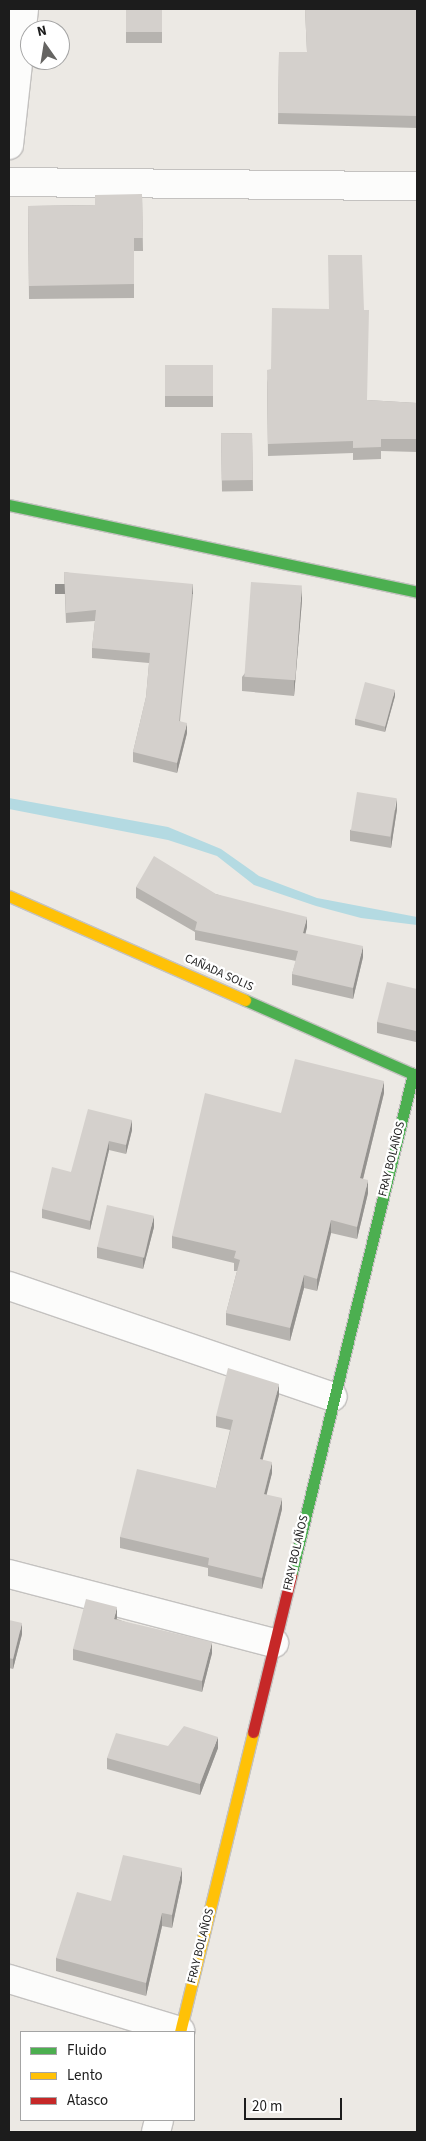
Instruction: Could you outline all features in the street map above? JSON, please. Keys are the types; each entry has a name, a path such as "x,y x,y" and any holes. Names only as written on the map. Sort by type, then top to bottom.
{"street":[{"path":"9,144 24,9"},
{"path":"9,182 417,186"},
{"path":"9,505 417,592"},
{"name":"CAÑADA SOLIS","path":"9,896 415,1075"},
{"name":"FRAY BOLAÑOS","path":"180,2031 333,1397 415,1075"},
{"path":"9,1286 333,1397"},
{"path":"9,1574 274,1643"},
{"path":"9,1979 177,2031"}],"water":[{"path":"9,798 168,827 221,849 259,876 317,898 417,917 417,925 361,918 316,906 254,885 217,856 168,840 9,809"}],"building":[{"path":"126,9 162,9 162,32 126,32"},
{"path":"305,9 417,9 417,116 278,113 279,52 307,52"},
{"path":"142,194 143,238 134,238 134,284 29,286 28,206 95,205 95,195"},
{"path":"328,255 362,255 364,310 369,310 367,400 417,403 417,439 381,439 381,447 353,448 353,441 268,444 267,370 271,369 272,308 329,309"},
{"path":"165,365 213,365 213,396 165,396"},
{"path":"252,433 253,480 222,481 221,434"},
{"path":"64,572 193,584 179,721 187,723 177,763 133,752 146,697 150,653 92,648 96,610 66,613"},
{"path":"251,582 302,586 295,680 244,677"},
{"path":"365,682 395,690 385,727 355,719"},
{"path":"357,792 397,798 390,837 351,831"},
{"path":"154,856 216,894 307,917 303,933 363,946 353,988 292,974 298,951 195,930 197,922 136,887"},
{"path":"387,982 417,989 416,1031 377,1022"},
{"path":"295,1059 384,1081 360,1178 368,1180 357,1227 331,1220 317,1279 304,1275 290,1328 226,1313 240,1260 234,1258 236,1251 172,1236 205,1093 281,1113"},
{"path":"88,1109 132,1120 126,1145 109,1141 90,1221 42,1209 52,1167 71,1172"},
{"path":"107,1205 154,1216 144,1258 97,1247"},
{"path":"228,1368 279,1384 260,1459 272,1462 264,1494 282,1498 262,1578 208,1565 209,1558 120,1537 137,1469 216,1488 233,1420 216,1416"},
{"path":"86,1599 117,1607 114,1619 212,1642 202,1681 73,1649"},
{"path":"9,1620 22,1623 13,1659 9,1658"},
{"path":"184,1726 218,1737 200,1784 107,1758 116,1733 168,1746"},
{"path":"123,1855 182,1868 172,1915 162,1913 146,1983 56,1958 77,1892 111,1901"}],"traffic: fast":[{"path":"9,505 417,592"},
{"path":"245,1000 417,1076"},
{"path":"291,1576 413,1074"}],"traffic: slow":[{"path":"9,896 245,1000"},
{"path":"180,2031 253,1732"}],"traffic: jam":[{"path":"253,1732 291,1576"}]}
